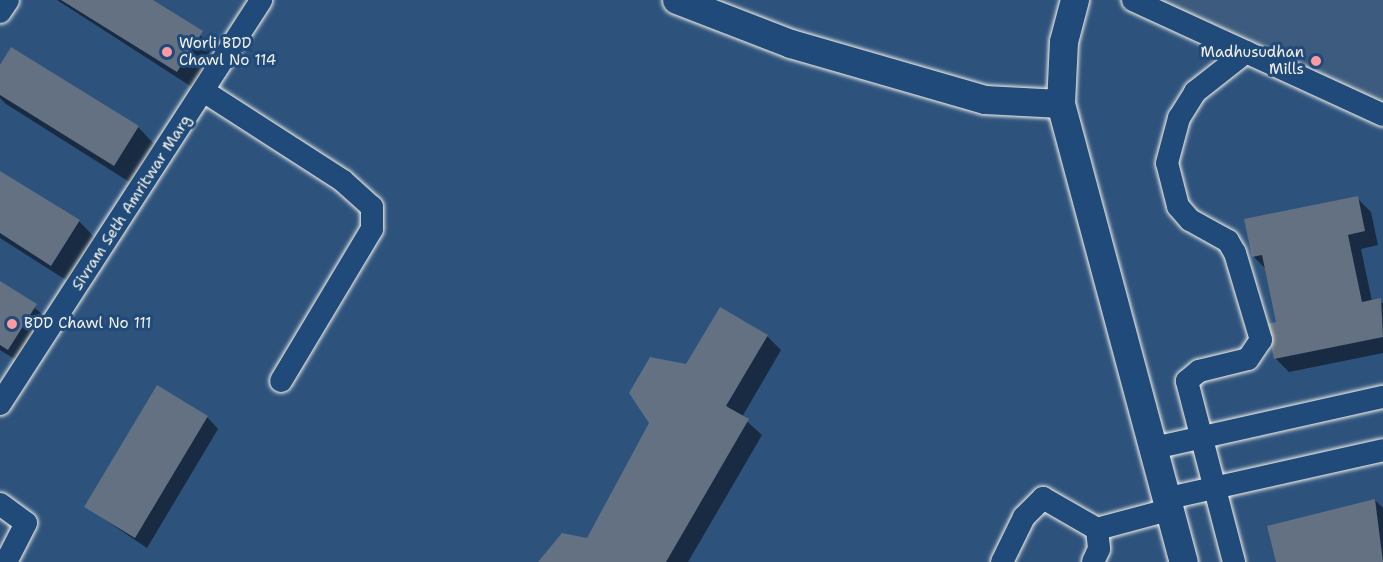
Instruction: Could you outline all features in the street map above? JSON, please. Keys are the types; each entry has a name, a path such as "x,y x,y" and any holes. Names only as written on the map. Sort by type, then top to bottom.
{"street":[{"path":"0,12 8,0"},
{"name":"Sivram Seth Amritwar Marg","path":"0,404 205,92 261,0"},
{"path":"677,0 791,44 985,100 1061,104"},
{"path":"1075,0 1064,42 1061,104 1184,562"},
{"path":"1133,0 1383,115"},
{"path":"1234,562 1187,381 1199,371 1248,358 1261,340 1235,253 1228,240 1190,220 1178,206 1167,163 1179,118 1195,92 1246,52"},
{"path":"205,92 343,182 372,207 372,229 281,381"},
{"path":"1154,448 1383,397"},
{"path":"1002,562 1024,517 1043,498 1097,529 1214,486 1383,450"},
{"path":"0,504 26,523 6,562"},
{"path":"1093,562 1099,549 1097,529"}],"shaded area":[{"name":"Madhusudhan Mills","path":"1114,0 1383,0 1383,123"}],"building":[{"name":"Worli BDD Chawl No 114","path":"61,0 153,0 203,31 177,72"},
{"path":"11,47 139,126 114,166 0,95 0,65"},
{"path":"0,171 80,220 51,266 0,233"},
{"path":"1358,196 1365,231 1348,235 1362,302 1381,298 1383,337 1274,359 1266,324 1276,322 1262,255 1252,257 1244,219"},
{"name":"BDD Chawl No 111","path":"0,281 37,304 8,350 0,345"},
{"path":"720,307 768,335 726,406 749,419 666,562 538,562 562,533 587,538 649,423 629,393 650,357 686,364"},
{"path":"157,385 208,416 135,538 84,507"},
{"path":"1375,499 1383,562 1276,562 1267,526"}],"place":[{"name":"Worli BDD Chawl No 114","path":"167,52"},
{"name":"Madhusudhan Mills","path":"1316,61"},
{"name":"BDD Chawl No 111","path":"12,324"}]}
